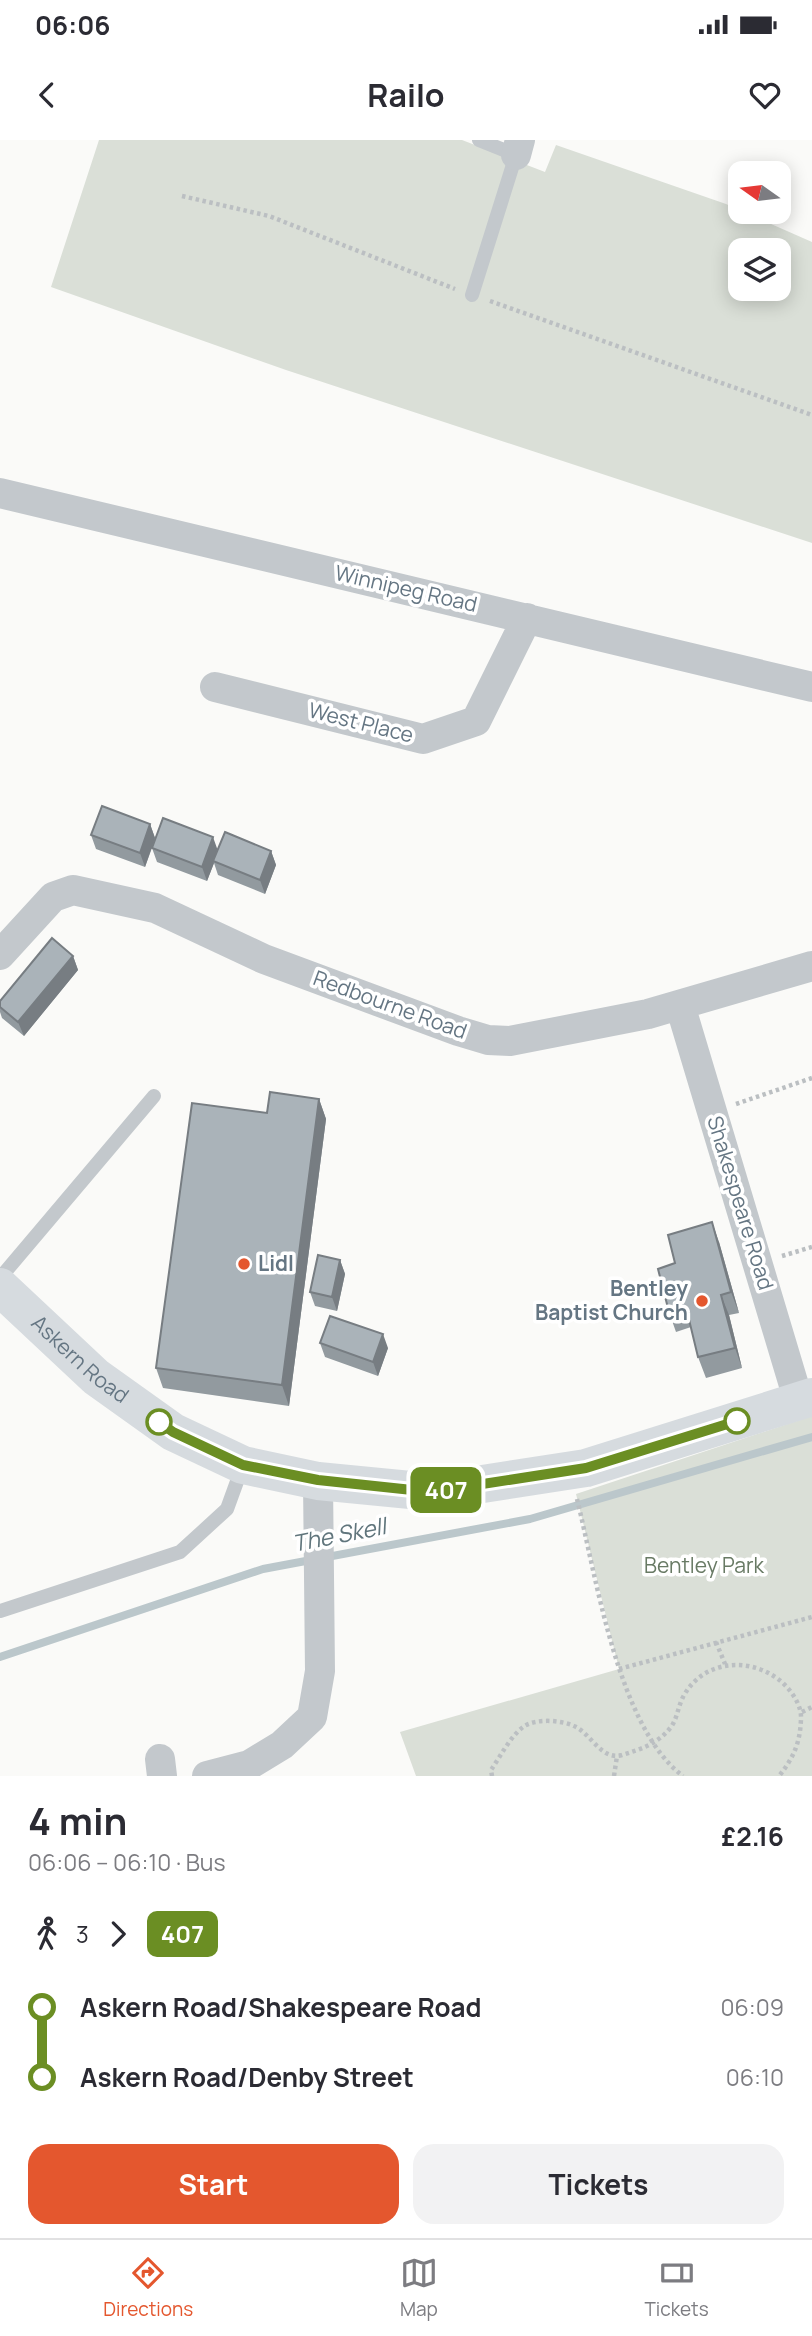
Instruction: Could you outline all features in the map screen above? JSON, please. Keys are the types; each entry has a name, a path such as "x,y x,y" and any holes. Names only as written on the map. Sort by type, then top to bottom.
{"highway":[{"name":"Askern Road","path":"0,1287 96,1377 173,1432 243,1465 318,1480 431,1492 586,1468 805,1399"}],"street":[{"name":"Winnipeg Road","path":"0,493 812,687"},
{"name":"West Place","path":"215,687 423,739 476,721 527,618"},
{"name":"Redbourne Road","path":"0,955 53,897 72,890 155,908 264,959 488,1040 510,1041 680,1005 812,966"},
{"name":"Shakespeare Road","path":"680,1005 805,1399"},
{"path":"207,1776 248,1765 282,1745 312,1717 320,1671 318,1480"}],"lane":[{"path":"472,295 518,147 480,140"},
{"path":"0,1278 154,1096"},
{"path":"0,1611 180,1552 227,1509 243,1465"}],"path":[{"path":"182,196 269,216 430,282 812,415"},
{"path":"712,1112 812,1078"},
{"path":"576,1494 619,1669 653,1745 683,1776"},
{"path":"619,1669 812,1617"},
{"path":"716,1643 725,1664"},
{"path":"492,1776 491,1770 523,1727 542,1720 575,1726 606,1754 617,1756 653,1745 672,1726 684,1696 699,1677 725,1664 741,1664 769,1672 787,1686 802,1712 796,1754 779,1776"},
{"path":"802,1712 812,1707"},
{"path":"614,1776 617,1756"}],"green space":[{"path":"99,140 462,140 545,172 556,145 728,205 728,224 771,224 812,242 812,543 286,370 51,287"},
{"name":"Bentley Park","path":"812,1416 812,1776 416,1776 400,1732 619,1669 576,1494"}],"building":[{"path":"102,806 150,824 140,853 91,835"},
{"path":"163,818 213,837 202,867 152,848"},
{"path":"225,832 271,851 260,880 213,861"},
{"path":"52,938 73,956 18,1022 0,1007 0,1001"},
{"name":"Lidl","path":"270,1092 319,1099 282,1385 156,1368 192,1103 267,1113"},
{"name":"Bentley Baptist Church","path":"712,1222 731,1292 721,1295 735,1348 698,1357 686,1307 669,1312 658,1269 675,1263 668,1235"},
{"path":"318,1255 340,1260 332,1297 310,1292"},
{"path":"330,1316 383,1334 373,1362 320,1343"}],"waterway":[{"name":"The Skell","path":"0,1657 263,1569 530,1519 812,1437"}],"bus line":[{"name":"407","path":"159,1422 173,1432 243,1465 318,1480 431,1492 586,1468 737,1421"}],"place":[{"name":"Lidl","path":"244,1264"},
{"name":"Bentley Baptist Church","path":"702,1301"}]}
